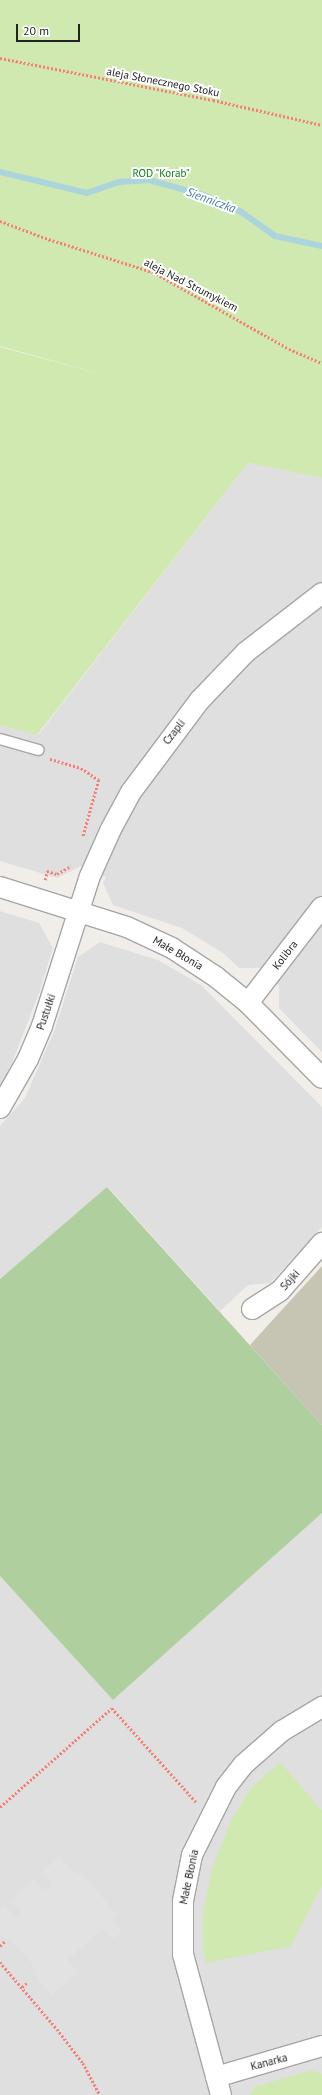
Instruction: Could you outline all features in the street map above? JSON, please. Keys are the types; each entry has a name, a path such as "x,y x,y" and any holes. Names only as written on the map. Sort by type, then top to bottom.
{"street":[{"name":"Czapli","path":"79,911 110,829 131,792 162,747 198,701 246,652 322,593"},
{"name":"Małe Błonia","path":"0,887 127,927 172,948 216,976 248,1003 322,1078"},
{"name":"Kolibra","path":"248,1003 322,907"},
{"name":"Pustułki","path":"0,1108 28,1059 42,1026 79,911"},
{"name":"Sójki","path":"252,1309 280,1292 322,1243"},
{"name":"Małe Błonia","path":"219,2086 183,1954 183,1901 192,1855 226,1787 243,1765 282,1731 322,1707"},
{"name":"Kanarka","path":"219,2086 322,2046"}],"lane":[{"path":"0,739 38,750"}],"path":[{"name":"aleja Słonecznego Stoku","path":"0,58 213,100 322,125"},
{"name":"aleja Nad Strumykiem","path":"0,221 45,238 153,272 289,349 322,363"},
{"path":"38,750 37,755 81,768 99,780 82,841"},
{"path":"43,886 47,871 57,874 75,864"},
{"path":"0,1806 112,1708 199,1806 202,1800"},
{"path":"0,1946 5,1942"},
{"path":"0,1962 83,2063 100,2095"},
{"path":"22,1987 27,1983"}],"shaded area":[{"path":"248,463 322,478 322,1052 279,1008 279,985 261,968 239,968 223,953 182,928 113,905 103,883 106,877 81,866 57,878 0,861 0,725 38,735"},
{"path":"0,911 39,923 53,948 39,993 4,1083 0,1088"},
{"path":"100,942 158,960 201,985 322,1107 322,1227 270,1283 248,1285 220,1311 108,1187 0,1279 0,1126 25,1098 55,1029 78,957"},
{"path":"322,1266 322,1425 250,1345"},
{"path":"322,1513 322,2095 0,2095 0,1576 113,1700"},
{"path":"59,1857 70,1869 86,1878 117,1915 112,1920 122,1931 113,1939 103,1929 68,1959 78,1972 52,1995 40,1982 33,1965 14,1943 0,1935 0,1909 4,1906 15,1918 21,1912 10,1901 34,1879 45,1891 52,1884 42,1873"}],"green space":[{"name":"ROD \"Korab\"","path":"0,0 322,0 322,478 248,463 37,735 0,725 0,347 123,380 0,346"},
{"path":"107,1187 322,1425 322,1513 113,1700 0,1576 0,1279"},
{"path":"280,1762 322,1810 322,1886 291,1946 206,1963 203,1947 203,1912 212,1869 230,1823 250,1789"},
{"path":"312,2070 322,2074 322,2095 250,2095 254,2087"}],"waterway":[{"name":"Sienniczka","path":"0,172 87,193 119,182 149,180 203,195 240,211 275,236 322,246"}]}
